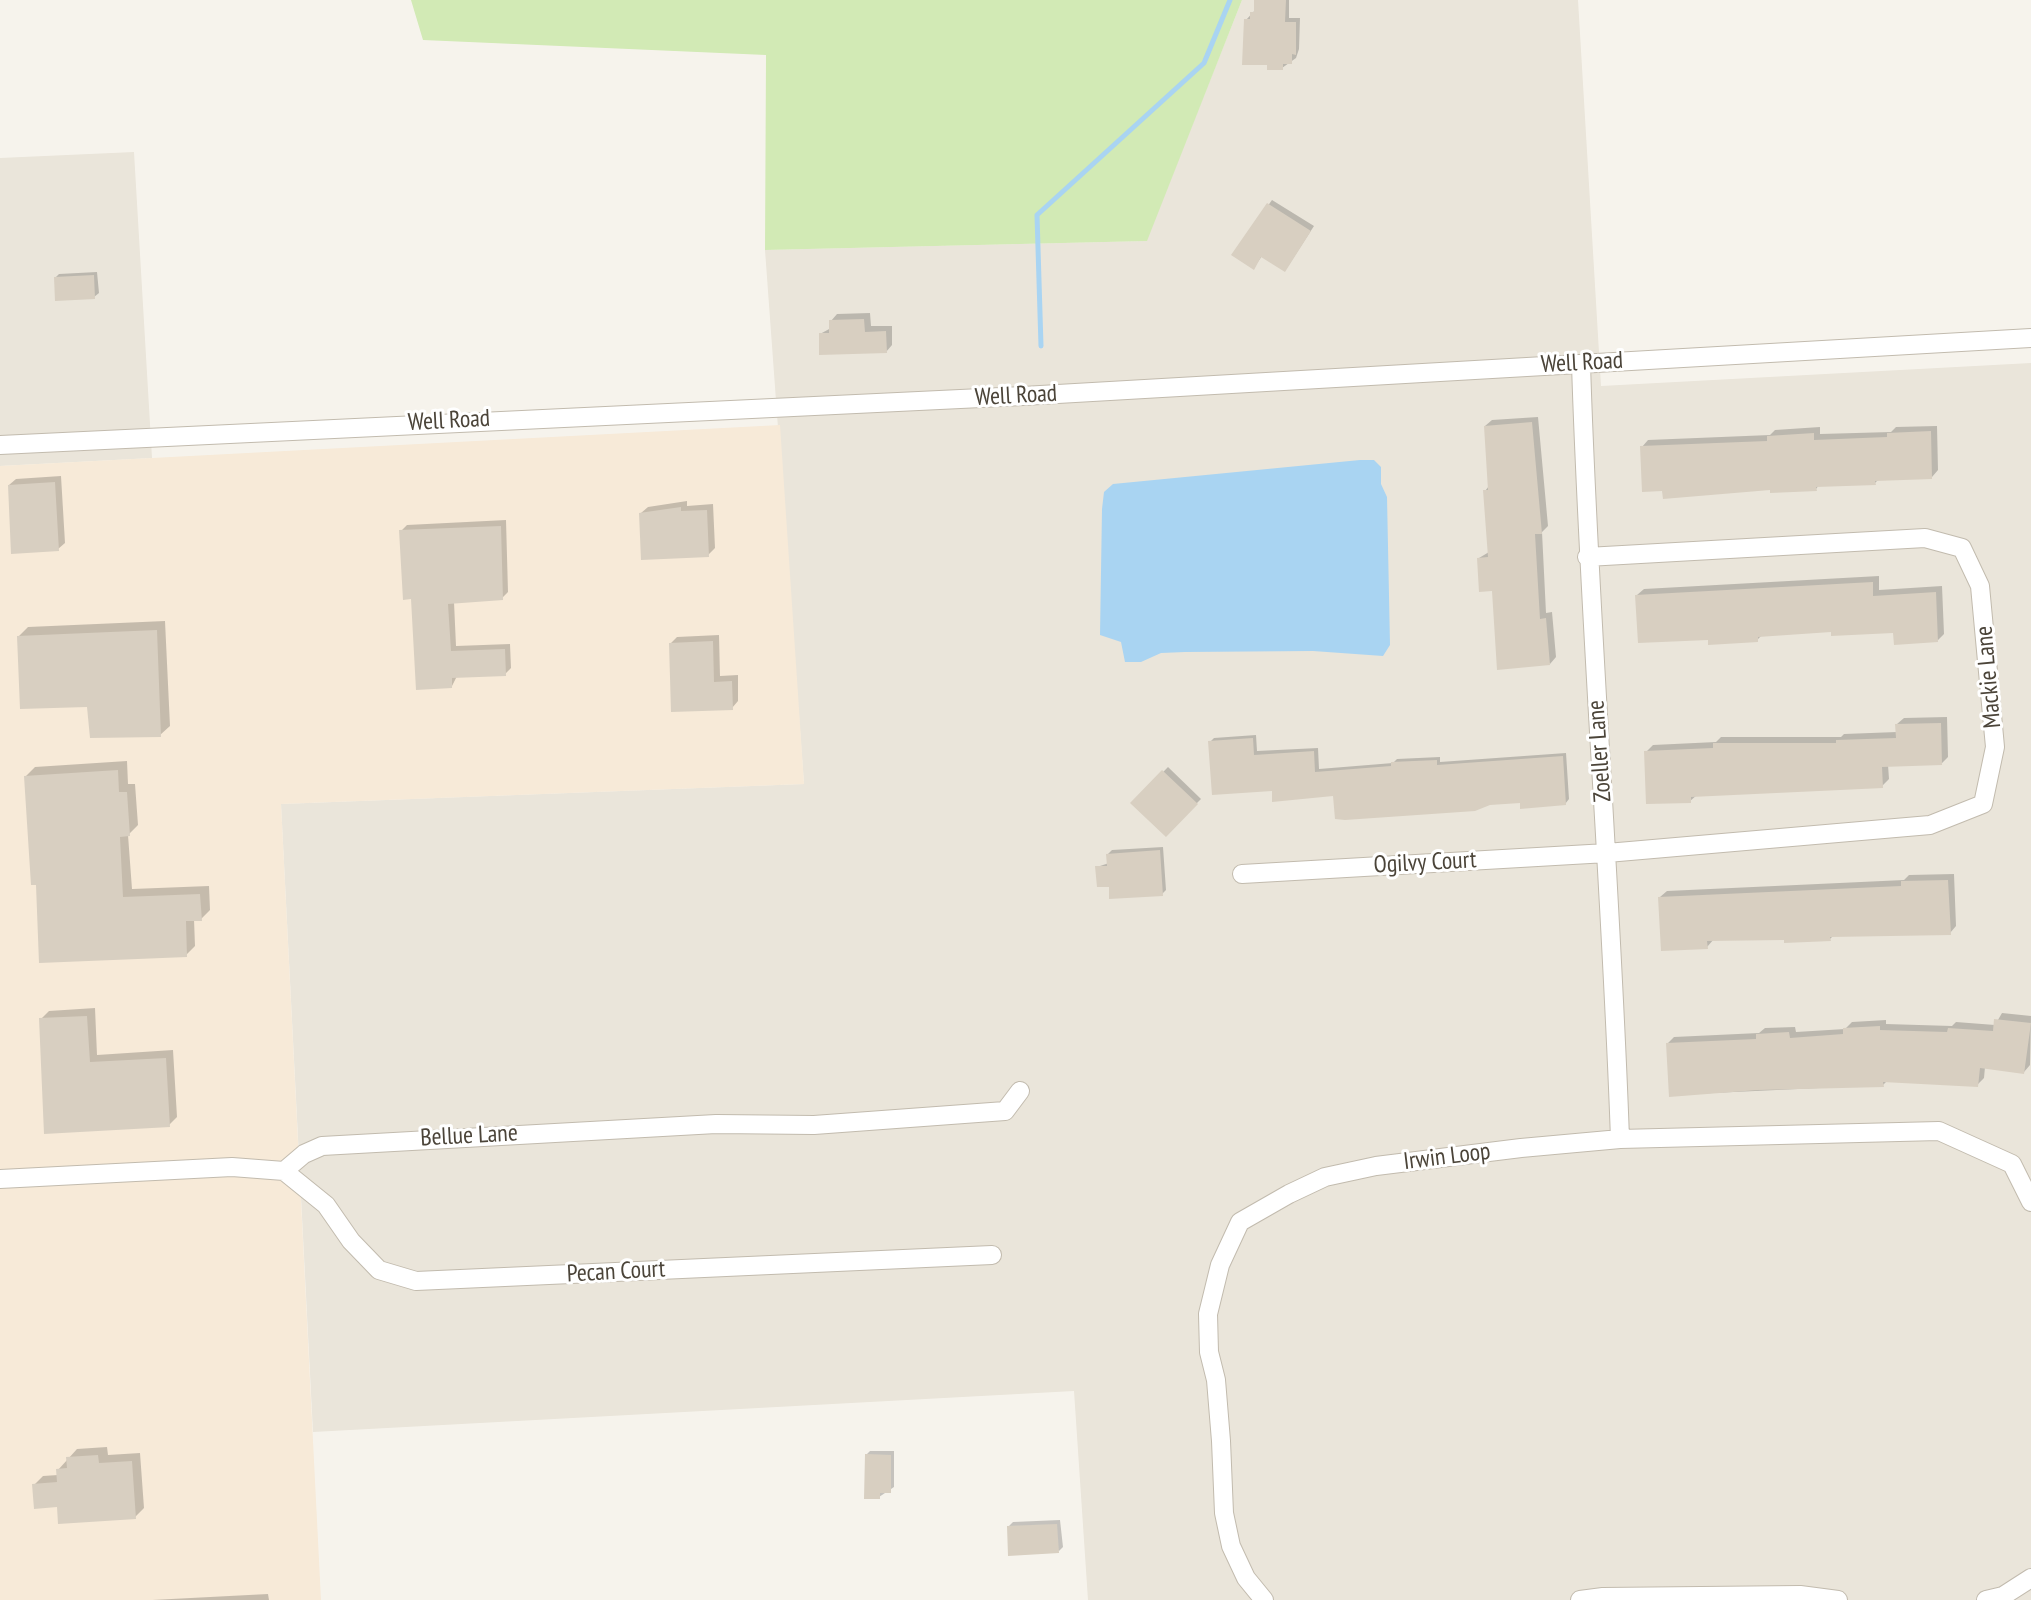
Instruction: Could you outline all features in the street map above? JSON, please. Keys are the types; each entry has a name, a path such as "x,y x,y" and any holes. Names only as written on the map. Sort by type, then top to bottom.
{"street":[{"name":"Well Road","path":"0,445 361,425 1023,396 2031,338"},
{"name":"Zoeller Lane","path":"1581,364 1587,557 1607,853 1620,1139"},
{"name":"Mackie Lane","path":"1587,557 1925,538 1962,548 1980,586 1995,747 1983,804 1930,825 1607,853"},
{"name":"Ogilvy Court","path":"1242,874 1607,853"},
{"name":"Bellue Lane","path":"284,1171 303,1154 321,1146 702,1125 814,1125 1005,1111 1020,1091"},
{"name":"Irwin Loop","path":"1264,1600 1246,1578 1231,1546 1226,1524 1217,1392 1209,1352 1208,1314 1220,1265 1240,1222 1325,1177 1443,1157 1620,1139 1939,1131 2012,1164 2031,1202"},
{"path":"0,1179 232,1167 284,1171"},
{"name":"Pecan Court","path":"284,1171 326,1205 351,1241 379,1270 416,1281 992,1255"},
{"path":"1986,1600 2003,1596 2031,1578"},
{"path":"1580,1600 1800,1595 1838,1600"}],"shaded area":[{"path":"1242,0 1578,0 1601,386 2031,363 2031,1600 1088,1600 1074,1391 313,1432 281,804 804,784 765,250 1146,241"},
{"path":"134,152 152,458 0,466 0,158"},
{"path":"780,425 804,784 281,804 321,1600 0,1600 0,466"}],"green space":[{"path":"411,0 1242,0 1147,241 765,250 766,55 423,40"}],"water":[{"path":"1374,460 1381,467 1381,484 1387,497 1390,645 1383,656 1313,651 1185,652 1161,653 1141,662 1125,662 1121,642 1100,635 1102,509 1104,492 1113,484"}],"building":[{"path":"1254,0 1286,0 1285,22 1296,22 1296,55 1292,54 1292,64 1283,64 1283,70 1267,70 1267,65 1242,65 1244,19 1250,19 1250,12 1254,12"},
{"path":"1267,203 1311,231 1285,272 1261,257 1254,270 1231,255"},
{"path":"94,275 95,299 55,301 54,277"},
{"path":"864,319 865,332 886,331 887,353 819,355 819,333 829,333 829,320"},
{"path":"1532,422 1542,534 1535,534 1540,619 1546,618 1550,665 1497,670 1492,591 1479,592 1477,558 1488,557 1483,490 1488,490 1484,426"},
{"path":"1931,431 1932,479 1875,481 1876,485 1816,487 1817,491 1770,493 1770,490 1663,499 1662,491 1642,492 1640,446 1767,441 1767,436 1814,433 1814,440 1887,437 1887,433"},
{"path":"55,482 59,551 11,554 8,485"},
{"path":"681,507 681,511 707,510 709,557 641,560 639,513"},
{"path":"501,526 503,600 448,604 451,651 505,649 506,676 452,678 452,688 416,690 411,599 403,600 399,530"},
{"path":"1873,582 1873,596 1936,592 1938,642 1894,645 1893,633 1831,636 1831,632 1758,637 1758,642 1708,645 1708,640 1638,643 1635,595"},
{"path":"157,630 161,737 90,738 87,707 20,709 17,636"},
{"path":"713,641 714,682 732,681 733,710 671,712 669,643"},
{"path":"1941,723 1942,765 1882,767 1883,788 1691,797 1691,803 1646,804 1644,751 1713,748 1713,743 1836,743 1836,740 1896,738 1895,724"},
{"path":"1253,738 1254,755 1314,751 1315,772 1391,766 1391,762 1437,760 1437,765 1563,756 1566,805 1520,809 1520,803 1490,805 1475,811 1345,820 1335,819 1333,796 1272,802 1272,791 1212,795 1208,741"},
{"path":"118,770 119,792 127,792 130,836 120,837 123,897 200,894 202,921 186,921 187,957 39,963 36,885 31,885 24,776"},
{"path":"1162,770 1198,804 1166,837 1130,803"},
{"path":"1160,850 1163,896 1109,899 1109,887 1097,887 1095,866 1107,866 1106,854"},
{"path":"1948,880 1951,935 1830,937 1831,941 1784,943 1784,940 1707,941 1708,949 1661,951 1658,897 1901,886 1901,881"},
{"path":"87,1016 90,1062 166,1058 170,1127 44,1134 39,1018"},
{"path":"1994,1019 2031,1023 2024,1074 1980,1068 1978,1087 1883,1082 1884,1087 1758,1090 1669,1097 1666,1043 1756,1039 1756,1034 1789,1032 1790,1038 1843,1034 1843,1028 1880,1026 1880,1030 1947,1032 1948,1028 1993,1031"},
{"path":"865,1454 891,1455 891,1493 880,1493 880,1499 864,1499"},
{"path":"98,1455 99,1463 132,1461 136,1519 58,1524 57,1507 34,1509 32,1484 57,1482 56,1469 67,1468 66,1457"},
{"path":"1057,1524 1059,1553 1008,1556 1007,1526"}],"waterway":[{"path":"1041,346 1037,215 1204,63 1230,0"}]}
